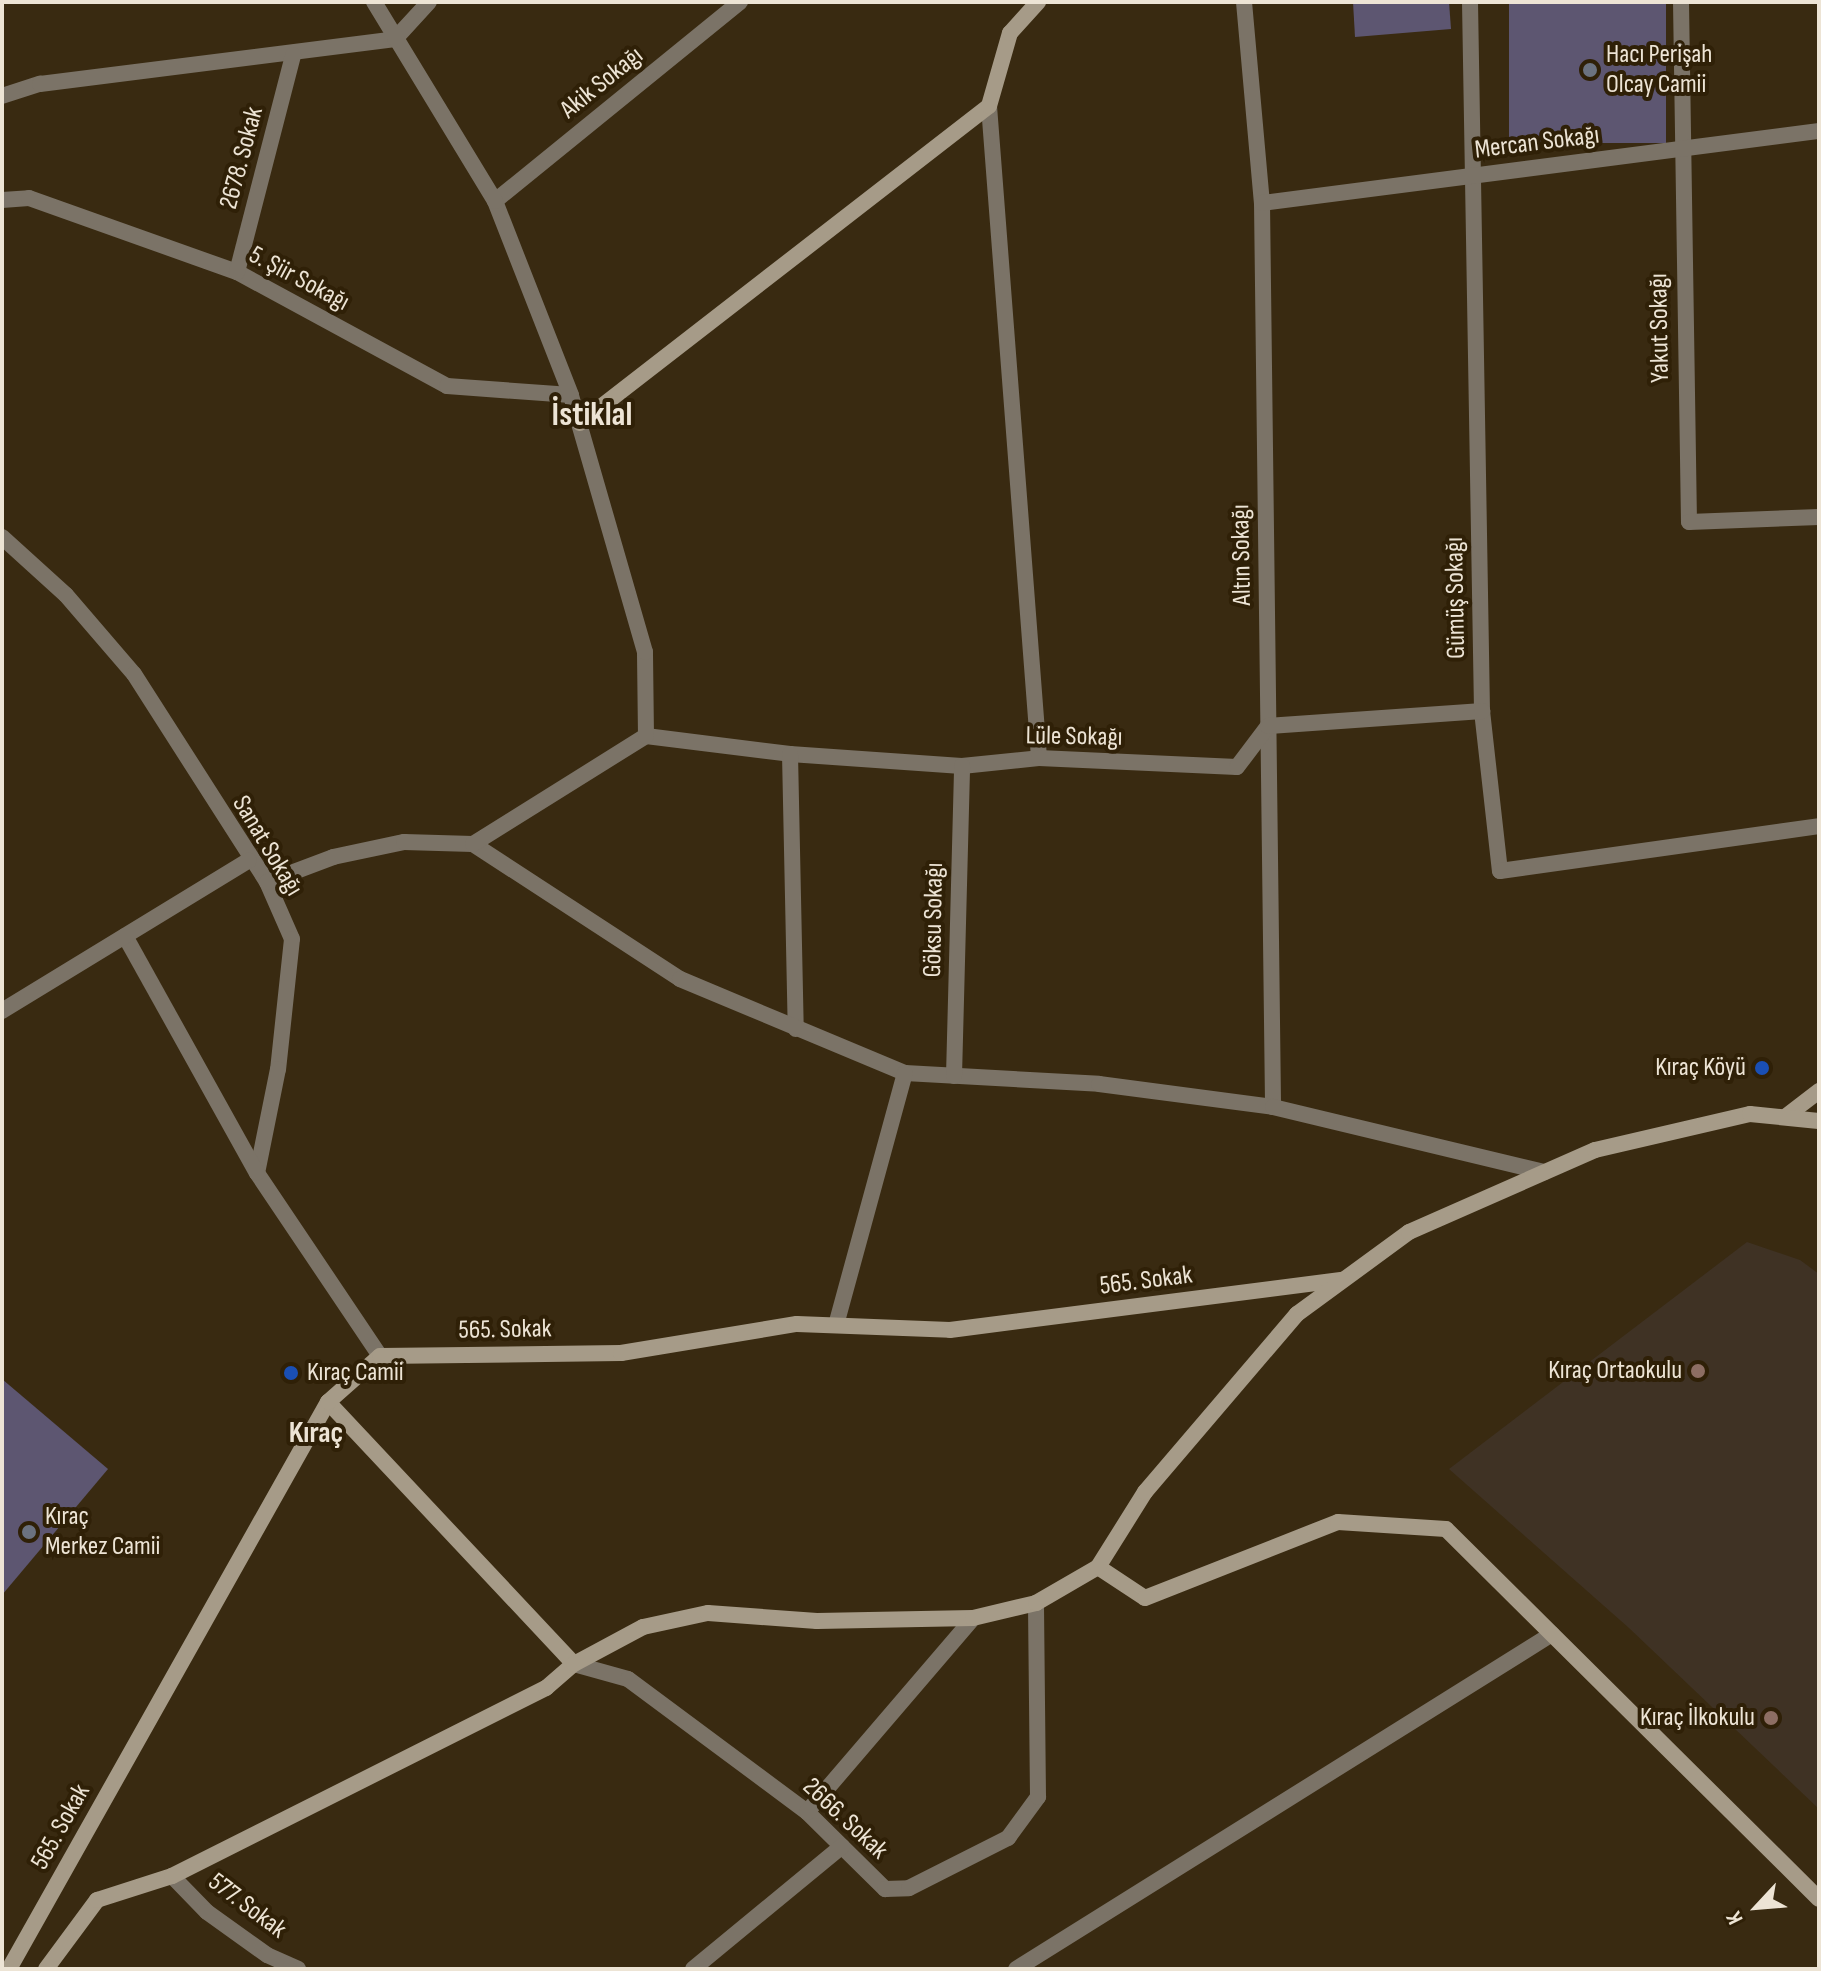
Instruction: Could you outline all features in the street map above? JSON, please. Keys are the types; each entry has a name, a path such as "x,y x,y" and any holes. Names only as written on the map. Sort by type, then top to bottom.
{"street":[{"path":"374,2 450,120 495,201 571,395 645,652 646,736 473,844"},
{"path":"2,96 40,84 293,55 395,39 429,2"},
{"name":"Akik Sokağı","path":"495,201 740,2"},
{"path":"1038,2 1010,33 989,106 1039,758"},
{"name":"Altın Sokağı","path":"1244,2 1262,203 1273,1107"},
{"name":"Gümüş Sokağı","path":"1470,2 1482,711 1500,871 1819,826"},
{"name":"Yakut Sokağı","path":"1681,2 1680,149 1689,522 1819,517"},
{"name":"2678. Sokak","path":"237,272 293,55"},
{"path":"580,423 989,106"},
{"name":"Mercan Sokağı","path":"1262,203 1819,131"},
{"name":"5. Şiir Sokağı","path":"2,200 29,198 237,272 447,386 571,395"},
{"name":"Sanat Sokağı","path":"2,537 66,595 134,674 249,860 267,882 292,939 278,1069 257,1173"},
{"path":"1268,726 1482,711"},
{"name":"Lüle Sokağı","path":"646,736 790,754 962,766 1039,758 1237,767 1268,726"},
{"path":"790,754 796,1029"},
{"name":"Göksu Sokağı","path":"954,1076 962,766"},
{"path":"267,882 333,857 404,842 473,844 680,979 905,1073 1099,1084 1273,1107 1544,1172"},
{"path":"2,1011 249,860"},
{"path":"125,936 257,1173 380,1356"},
{"path":"836,1325 905,1073"},
{"path":"1785,1117 1819,1091"},
{"path":"46,1969 97,1900 172,1876 546,1688 574,1664 643,1627 708,1613 817,1621 973,1618 1036,1603 1098,1567 1145,1492 1287,1326 1344,1279 1409,1232 1610,1146 1750,1114 1819,1121"},
{"name":"565. Sokak","path":"9,1969 328,1402 380,1356 621,1353 797,1324 950,1330 1344,1279"},
{"path":"328,1402 574,1664"},
{"path":"1098,1567 1145,1598 1338,1522 1446,1529 1819,1899"},
{"name":"2666. Sokak","path":"574,1664 628,1679 807,1812 885,1889 909,1888 1008,1838 1038,1797 1036,1603"},
{"path":"807,1812 973,1618"},
{"path":"1016,1969 1552,1634"},
{"path":"693,1969 842,1846"},
{"name":"577. Sokak","path":"172,1876 207,1912 267,1955 298,1969"}],"shaded area":[{"name":"Kıraç Ortaokulu","path":"1747,1242 1800,1260 1819,1274 1819,1809 1629,1628 1449,1469"}],"building":[{"path":"1353,2 1449,2 1451,29 1355,37"},
{"name":"Hacı Perişah Olcay Camii","path":"1509,2 1666,2 1666,143 1509,143"},
{"name":"Kıraç Merkez Camii","path":"2,1379 108,1469 2,1595"}],"place":[{"name":"Hacı Perişah Olcay Camii","path":"1590,70"},
{"name":"Kıraç Köyü","path":"1762,1068"},
{"name":"Kıraç Ortaokulu","path":"1698,1371"},
{"name":"Kıraç Camii","path":"291,1373"},
{"name":"Kıraç Merkez Camii","path":"29,1532"},
{"name":"Kıraç İlkokulu","path":"1771,1718"}],"district":[{"name":"İstiklal","path":"592,415"},
{"name":"Kıraç","path":"316,1433"}]}
